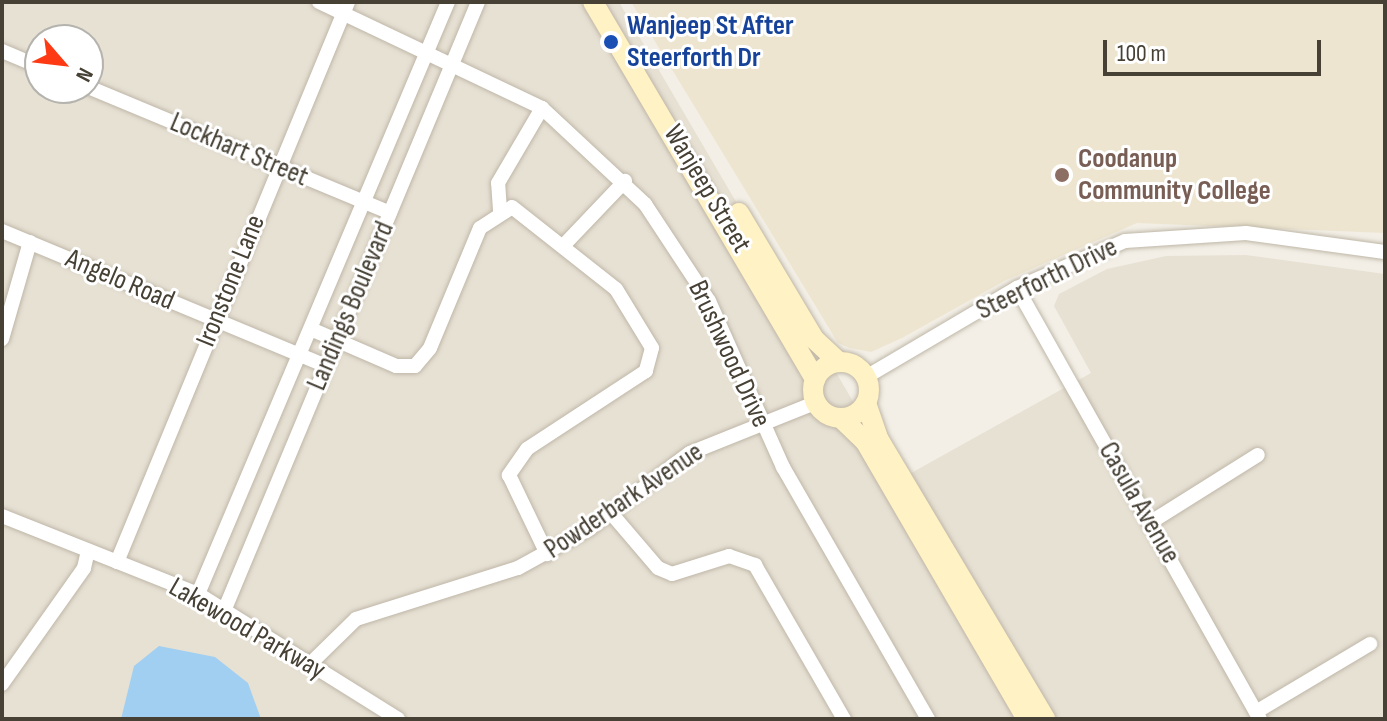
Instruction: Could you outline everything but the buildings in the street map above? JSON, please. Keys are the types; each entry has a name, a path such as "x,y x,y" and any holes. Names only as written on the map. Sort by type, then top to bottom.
{"main road":[{"name":"Wanjeep Street","path":"593,2 815,379"},
{"name":"Wanjeep Street","path":"609,2 814,339 838,361"},
{"path":"1027,719 865,441 842,419 815,403 815,379 838,361 866,377 866,403 879,440 1045,719"},
{"path":"842,419 866,403"}],"street":[{"name":"Brushwood Drive","path":"319,2 346,7 542,108 625,181 709,301 760,423 928,719"},
{"name":"Landings Boulevard","path":"198,594 313,330 448,2"},
{"name":"Landings Boulevard","path":"224,611 478,2"},
{"name":"Ironstone Lane","path":"117,562 346,7"},
{"path":"2,51 24,60"},
{"name":"Lockhart Street","path":"104,94 390,213"},
{"path":"500,210 498,183 542,108"},
{"path":"563,246 625,181"},
{"path":"313,330 396,366 415,366 430,348 480,228 500,210 520,208 616,289 652,356 639,378 546,434 511,468 511,484 547,554"},
{"name":"Angelo Road","path":"2,231 326,366"},
{"name":"Steerforth Drive","path":"866,377 1017,288 1082,256 1161,233 1246,233 1385,252"},
{"path":"2,339 30,242"},
{"name":"Casula Avenue","path":"1017,288 1258,716"},
{"name":"Powderbark Avenue","path":"310,664 356,619 547,554 611,513 690,453 815,403"},
{"path":"1151,522 1258,455"},
{"path":"611,513 658,568 672,574 729,556 755,565 844,719"},
{"name":"Lakewood Parkway","path":"2,516 198,594 398,719"},
{"path":"2,684 84,568 88,550"},
{"path":"1258,716 1370,644"}],"shaded area":[{"path":"2,2 619,2 1039,719 2,719"},
{"name":"Coodanup Community College","path":"631,2 1385,2 1385,233 1137,223 1006,280 871,352 850,348 838,343"},
{"path":"1246,255 1385,274 1385,719 1044,719 904,477 1091,373 1054,306 1059,294 1107,269 1166,256"}],"water":[{"path":"159,646 215,657 248,683 261,719 121,719 134,666"}],"place":[{"name":"Wanjeep St After Steerforth Dr","path":"611,42"},
{"name":"Coodanup Community College","path":"1062,175"}]}
